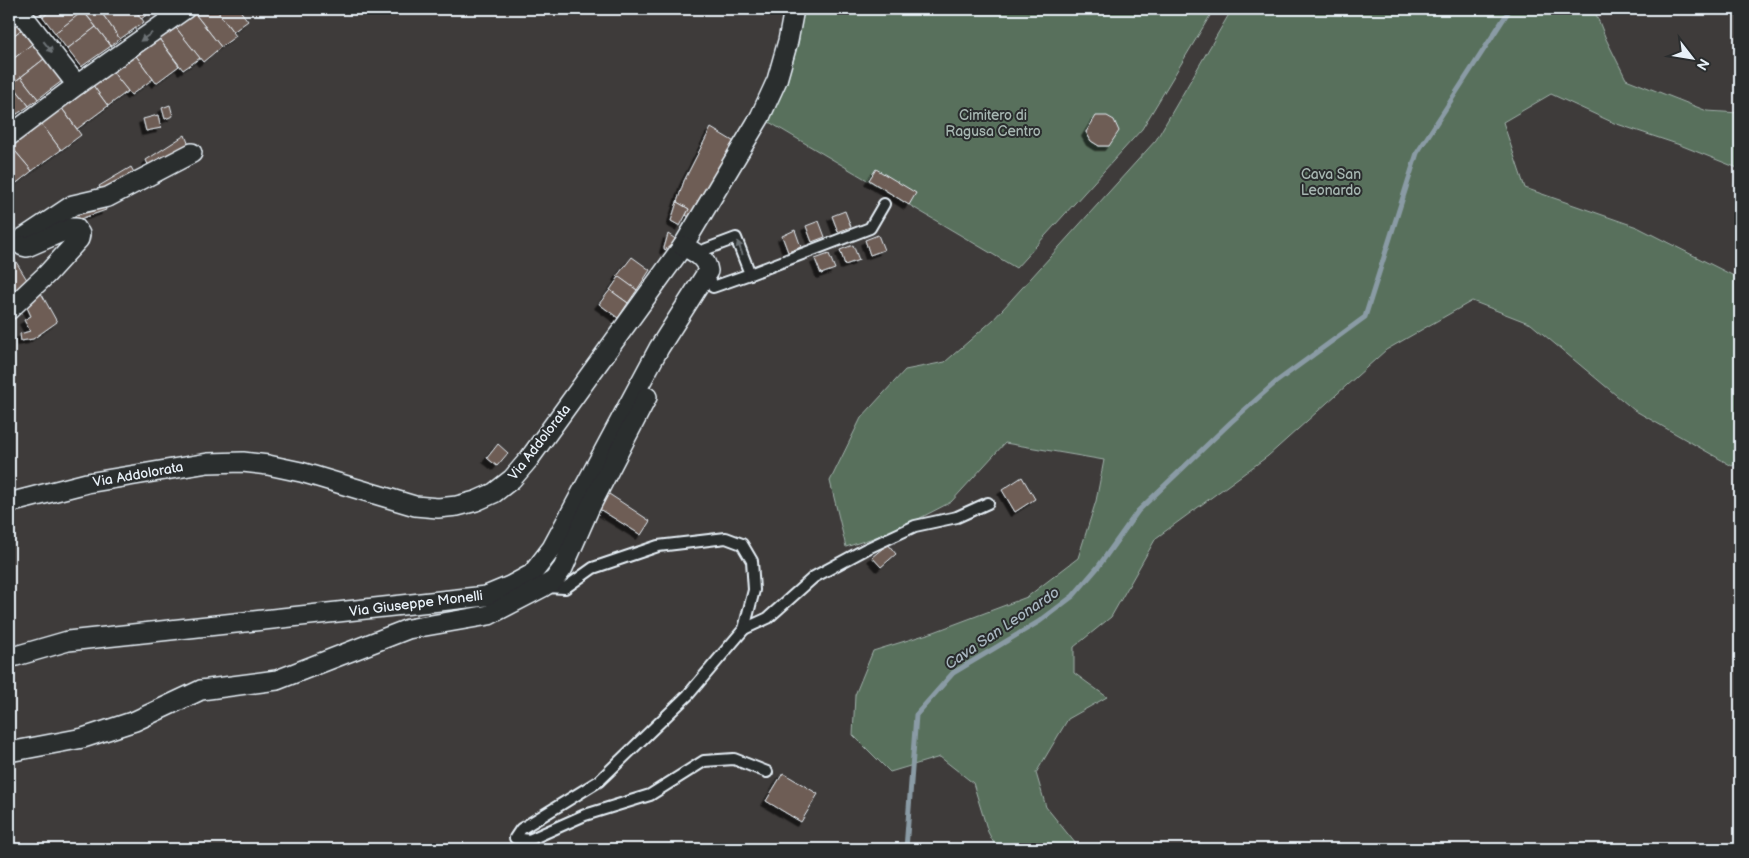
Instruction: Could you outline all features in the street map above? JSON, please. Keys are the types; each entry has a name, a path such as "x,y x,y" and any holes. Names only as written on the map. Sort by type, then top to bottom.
{"street":[{"path":"18,9 77,85"},
{"path":"9,136 77,85 186,9"},
{"name":"Via Addolorata","path":"9,503 87,483 208,462 268,464 415,506 438,508 457,506 476,501 494,493 512,478 529,459 689,250 760,117 776,80 788,41 794,9"},
{"path":"13,246 73,205 108,197 192,153"},
{"path":"9,310 47,274 79,238 80,234 76,228 71,228 27,247 13,246"},
{"path":"689,250 706,263 708,271"},
{"name":"Via Giuseppe Monelli","path":"9,658 68,641 486,596 532,574 552,548 659,348 708,271"},
{"path":"9,752 83,738 135,721 201,690 278,680 408,629 489,615 543,587 554,580 563,568 589,509 655,381 659,348"}],"lane":[{"path":"708,271 713,287 750,274 870,228 884,204"},
{"path":"689,250 736,238 750,274"},
{"path":"767,772 734,759 704,761 650,795 585,815 529,840 515,838 522,829 599,781 688,695 744,629 768,618 814,578 866,549 915,526 957,517 988,503"},
{"path":"543,587 565,588 593,568 658,546 726,538 742,544 752,561 754,590 744,629"}],"green space":[{"name":"Cimitero di Ragusa Centro","path":"801,9 1214,9 1142,129 1016,268 769,122 785,85"},
{"name":"Cava San Leonardo","path":"1232,9 1594,9 1606,39 1626,79 1707,111 1740,113 1740,169 1680,145 1614,123 1551,94 1503,122 1525,188 1637,227 1740,279 1740,461 1732,466 1634,410 1531,324 1472,301 1386,350 1268,456 1156,538 1111,617 1074,647 1074,673 1107,697 1068,719 1036,773 1046,807 1080,849 997,849 988,832 973,783 940,757 890,772 853,735 855,695 873,651 934,632 1027,597 1078,558 1096,501 1104,460 1005,443 951,502 897,530 846,547 830,481 861,418 905,370 945,362 993,320 1156,140"}],"building":[{"path":"37,9 53,9 43,17"},
{"path":"53,9 76,9 80,14 55,33 43,17"},
{"path":"82,9 99,9 120,39 111,46"},
{"path":"99,9 135,9 144,22 120,39"},
{"path":"135,9 155,9 141,19"},
{"path":"216,9 236,36 221,47 192,10"},
{"path":"216,9 239,9 248,21 233,32"},
{"path":"192,10 221,47 203,62 173,24"},
{"path":"83,11 96,27 67,49 55,33"},
{"path":"11,18 21,30 9,39 9,20"},
{"path":"173,24 200,58 183,70 157,36"},
{"path":"96,27 111,46 81,67 67,49"},
{"path":"21,30 32,44 12,60 9,56 9,39"},
{"path":"157,36 179,66 156,83 134,53"},
{"path":"32,44 44,59 9,86 9,67 14,64 12,60"},
{"path":"134,53 153,79 131,95 111,70"},
{"path":"44,59 62,81 38,99 21,77"},
{"path":"111,70 128,91 108,106 92,84"},
{"path":"21,77 38,99 29,106 12,84"},
{"path":"12,84 29,106 17,114 9,103 9,86"},
{"path":"92,84 108,106 77,129 61,107"},
{"path":"9,103 17,114 9,121"},
{"path":"170,105 173,116 165,119 162,108"},
{"path":"61,107 81,135 61,150 40,122"},
{"path":"158,115 161,128 146,131 143,119"},
{"path":"1096,116 1107,116 1114,120 1119,131 1109,146 1099,146 1091,141 1086,132"},
{"path":"40,122 61,150 32,171 10,145"},
{"path":"711,128 736,143 692,219 686,215 689,209 677,202 684,181"},
{"path":"185,135 190,148 150,169 146,160"},
{"path":"9,146 32,171 9,189"},
{"path":"131,167 136,176 102,193 99,186"},
{"path":"876,169 916,193 909,205 869,180"},
{"path":"677,202 689,209 680,226 671,221"},
{"path":"104,204 106,210 74,221 73,210"},
{"path":"845,211 851,227 838,232 832,216"},
{"path":"819,221 825,237 812,242 806,226"},
{"path":"795,230 801,247 788,252 782,236"},
{"path":"668,234 677,240 665,250 664,248"},
{"path":"878,235 884,250 870,255 865,240"},
{"path":"853,245 859,260 845,265 840,250"},
{"path":"829,254 835,269 821,274 815,259"},
{"path":"13,257 29,283 9,296 9,259"},
{"path":"632,257 650,270 637,290 617,276"},
{"path":"619,277 637,290 628,303 610,290"},
{"path":"610,290 628,303 618,318 599,304"},
{"path":"41,293 57,322 33,339 21,341 20,334 30,331 24,320 31,316 25,303"},
{"path":"498,444 508,453 497,466 487,458"},
{"path":"1022,477 1035,499 1015,512 1002,490"},
{"path":"606,492 650,521 641,535 596,507"},
{"path":"888,544 896,554 881,567 872,557"},
{"path":"783,773 818,794 801,822 766,801"}],"waterway":[{"name":"Cava San Leonardo","path":"906,849 916,715 953,673 1040,621 1073,596 1098,567 1138,511 1231,422 1276,382 1365,317 1417,153 1510,9"}]}
